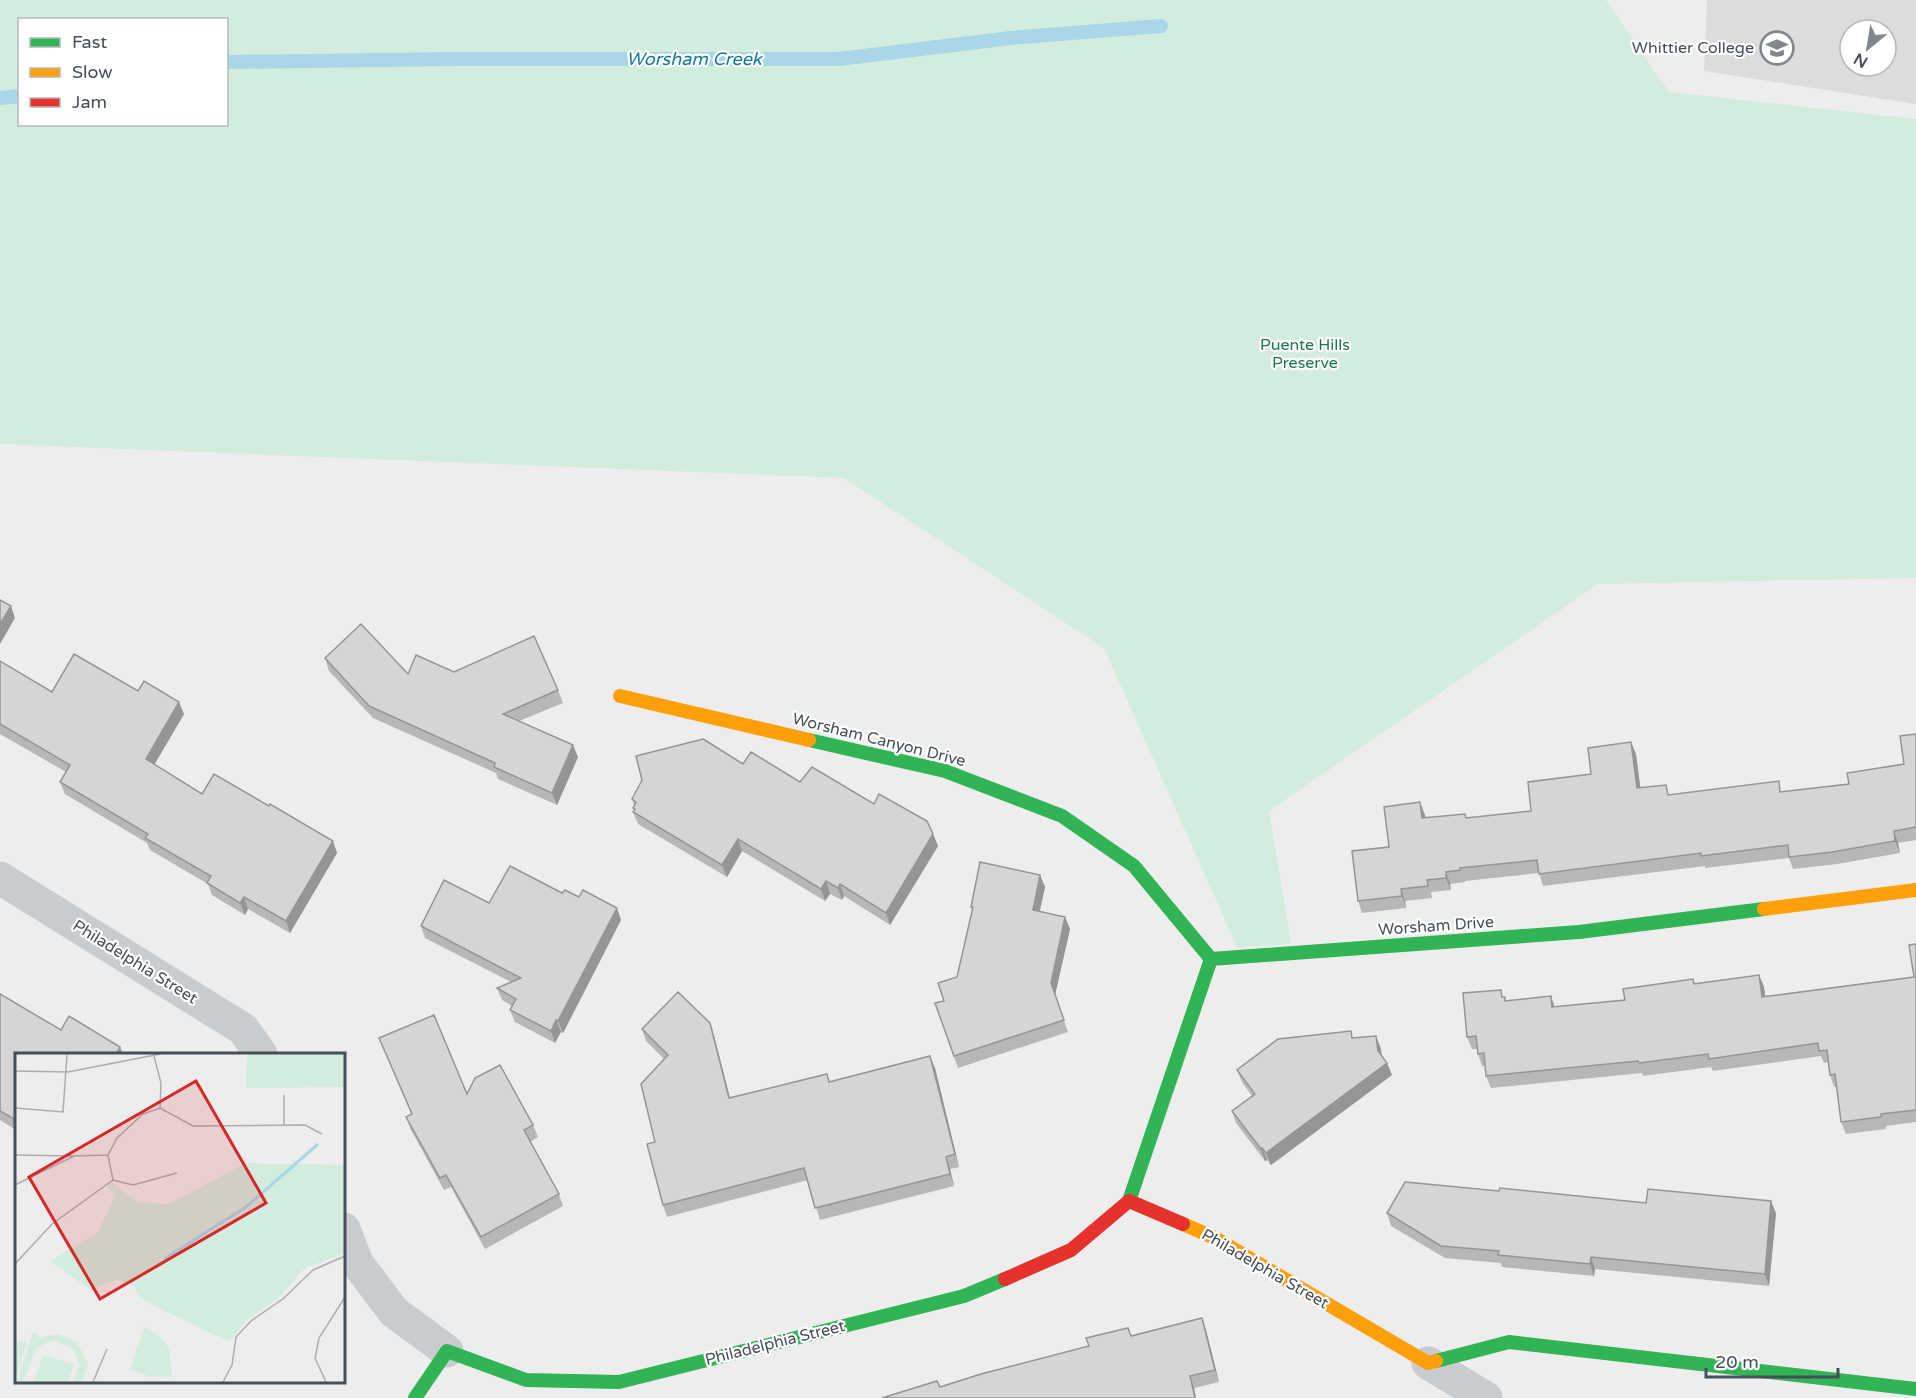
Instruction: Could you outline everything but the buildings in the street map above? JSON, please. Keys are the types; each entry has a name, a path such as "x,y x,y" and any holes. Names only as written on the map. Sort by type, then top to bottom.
{"street":[{"name":"Worsham Canyon Drive","path":"620,696 945,771 1062,816 1134,866 1211,959"},
{"name":"Philadelphia Street","path":"0,878 243,1029 260,1053"},
{"name":"Worsham Drive","path":"1211,959 1579,932 1916,890"},
{"path":"1129,1201 1211,959"},
{"name":"Philadelphia Street","path":"345,1232 357,1263 394,1312 447,1351 526,1380 619,1382 964,1296 1071,1250 1129,1201 1215,1238 1428,1363"},
{"path":"1428,1363 1509,1342 1916,1389"},
{"path":"415,1398 447,1351"},
{"path":"1428,1363 1486,1398"}],"shaded area":[{"name":"Whittier College","path":"1707,0 1916,0 1916,104 1704,71"}],"green space":[{"name":"Puente Hills Preserve","path":"0,0 1606,0 1669,92 1916,119 1916,578 1598,584 1269,811 1291,944 1237,947 1104,648 844,478 0,444"}],"waterway":[{"name":"Worsham Creek","path":"228,62 454,59 839,59 1011,38 1161,26"},
{"name":"Worsham Creek","path":"0,98 18,96"}],"traffic: fast":[{"path":"809,740 945,771 1062,816 1134,866 1211,959"},
{"path":"1129,1201 1211,959 1579,932 1764,909"},
{"path":"415,1398 447,1351 526,1380 619,1382 964,1296 1005,1279"},
{"path":"1436,1361 1509,1342 1916,1389"}],"traffic: slow":[{"path":"620,696 809,740"},
{"path":"1764,909 1916,890"},
{"path":"1183,1224 1215,1238 1428,1363 1436,1361"}],"traffic: jam":[{"path":"1005,1279 1071,1250 1129,1201 1183,1224"}],"place":[{"name":"Whittier College","path":"1777,48"}]}
